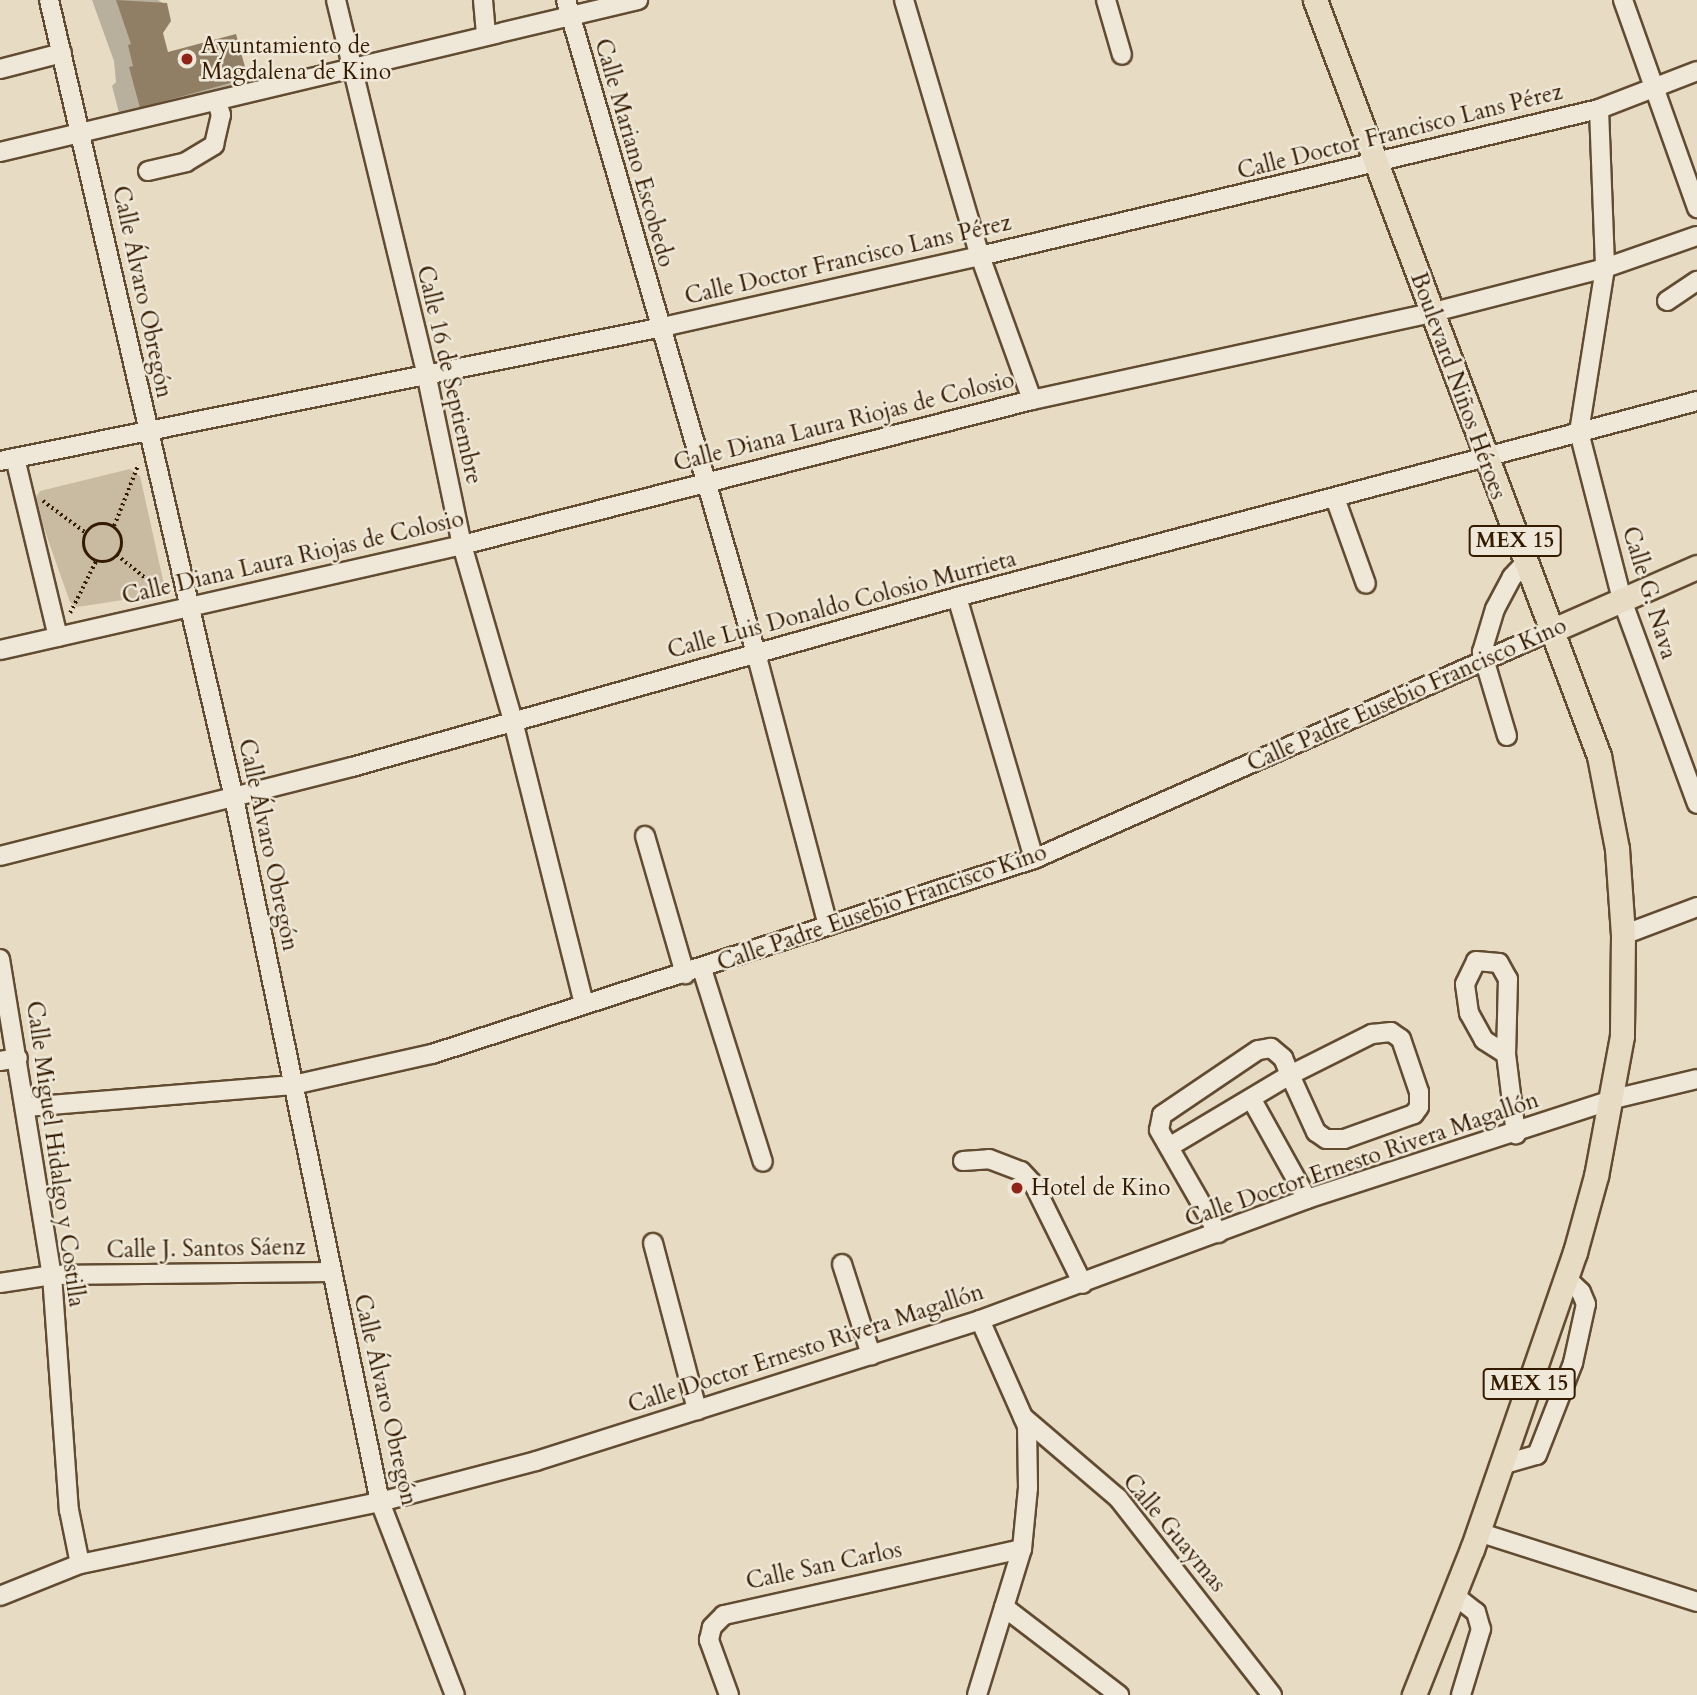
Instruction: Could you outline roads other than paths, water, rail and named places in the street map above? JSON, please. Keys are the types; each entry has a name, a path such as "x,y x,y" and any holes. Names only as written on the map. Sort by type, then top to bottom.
{"main road":[{"name":"Boulevard Niños Héroes","path":"1315,0 1378,163 1430,313 1486,456 1524,564 1599,756 1617,849 1623,934 1622,1037 1614,1099 1566,1278 1478,1532 1414,1695"},
{"name":"Calle Padre Eusebio Francisco Kino","path":"1551,631 1697,567"},
{"name":"Boulevard Niños Héroes","path":"1422,1695 1428,1664"}],"street":[{"name":"Calle Álvaro Obregón","path":"49,0 83,134 148,433 234,798 330,1272 380,1502 455,1695"},
{"name":"Calle 16 de Septiembre","path":"336,0 350,70 426,373 462,545 513,720 584,1003"},
{"path":"483,0 486,36"},
{"path":"0,152 486,36 568,7 638,0"},
{"path":"904,0 979,256 1032,400"},
{"path":"1106,0 1122,55"},
{"path":"1626,2 1697,208"},
{"name":"Calle Mariano Escobedo","path":"568,7 658,328 707,482 756,653 828,926"},
{"path":"0,69 62,53"},
{"name":"Calle Doctor Francisco Lans Pérez","path":"8,460 658,328 979,256 1599,109 1697,71"},
{"path":"149,171 186,162 214,145 220,131 217,102"},
{"path":"1579,432 1605,268 1599,109"},
{"name":"Calle Diana Laura Riojas de Colosio","path":"0,650 462,545 1032,400 1430,313 1605,268 1697,236"},
{"path":"1667,301 1697,281"},
{"name":"Calle Luis Donaldo Colosio Murrieta","path":"0,856 234,798 957,597 1697,401"},
{"name":"Calle G. Nava","path":"1579,432 1622,600 1697,804"},
{"path":"8,460 58,637"},
{"path":"1335,498 1366,584"},
{"path":"1507,736 1482,662 1490,620 1512,577 1524,564"},
{"path":"957,597 1034,859"},
{"name":"Calle Padre Eusebio Francisco Kino","path":"26,1107 293,1085 432,1054 584,1003 694,972 1034,859 1551,631"},
{"path":"645,836 763,1161"},
{"path":"1623,934 1697,907"},
{"name":"Calle Miguel Hidalgo y Costilla","path":"0,959 9,1059 26,1107 52,1275 69,1510 80,1564"},
{"path":"1506,1054 1484,1040 1469,1013 1465,984 1476,961 1499,963 1508,979 1506,1054 1516,1134"},
{"path":"1169,1147 1290,1075 1372,1034 1391,1032 1401,1039 1419,1092 1419,1107 1414,1114 1344,1139 1325,1139 1316,1132 1290,1075 1283,1058 1271,1048 1258,1050 1162,1115 1159,1130 1218,1233"},
{"name":"Calle Doctor Ernesto Rivera Magallón","path":"0,1596 80,1564 380,1502 536,1461 980,1320 1307,1199 1516,1134 1614,1099 1697,1079"},
{"path":"1252,1100 1307,1199"},
{"path":"963,1161 989,1159 1021,1171 1034,1185 1083,1284"},
{"path":"653,1243 697,1410"},
{"path":"842,1264 871,1355"},
{"name":"Calle J. Santos Sáenz","path":"0,1283 52,1275 330,1272"},
{"path":"1501,1465 1537,1455 1573,1363 1586,1304 1581,1292 1566,1278"},
{"path":"976,1695 1022,1549 1028,1488 1023,1417 980,1320"},
{"name":"Calle Guaymas","path":"1023,1417 1118,1498 1272,1695"},
{"path":"1478,1532 1697,1602"},
{"name":"Calle San Carlos","path":"729,1695 709,1640 712,1627 724,1615 1022,1549"},
{"path":"1454,1595 1476,1612 1481,1629 1461,1695"},
{"path":"1004,1607 1119,1695"}],"place":[{"name":"Ayuntamiento de Magdalena de Kino","path":"187,59"},
{"name":"Hotel de Kino","path":"1017,1188"}]}
